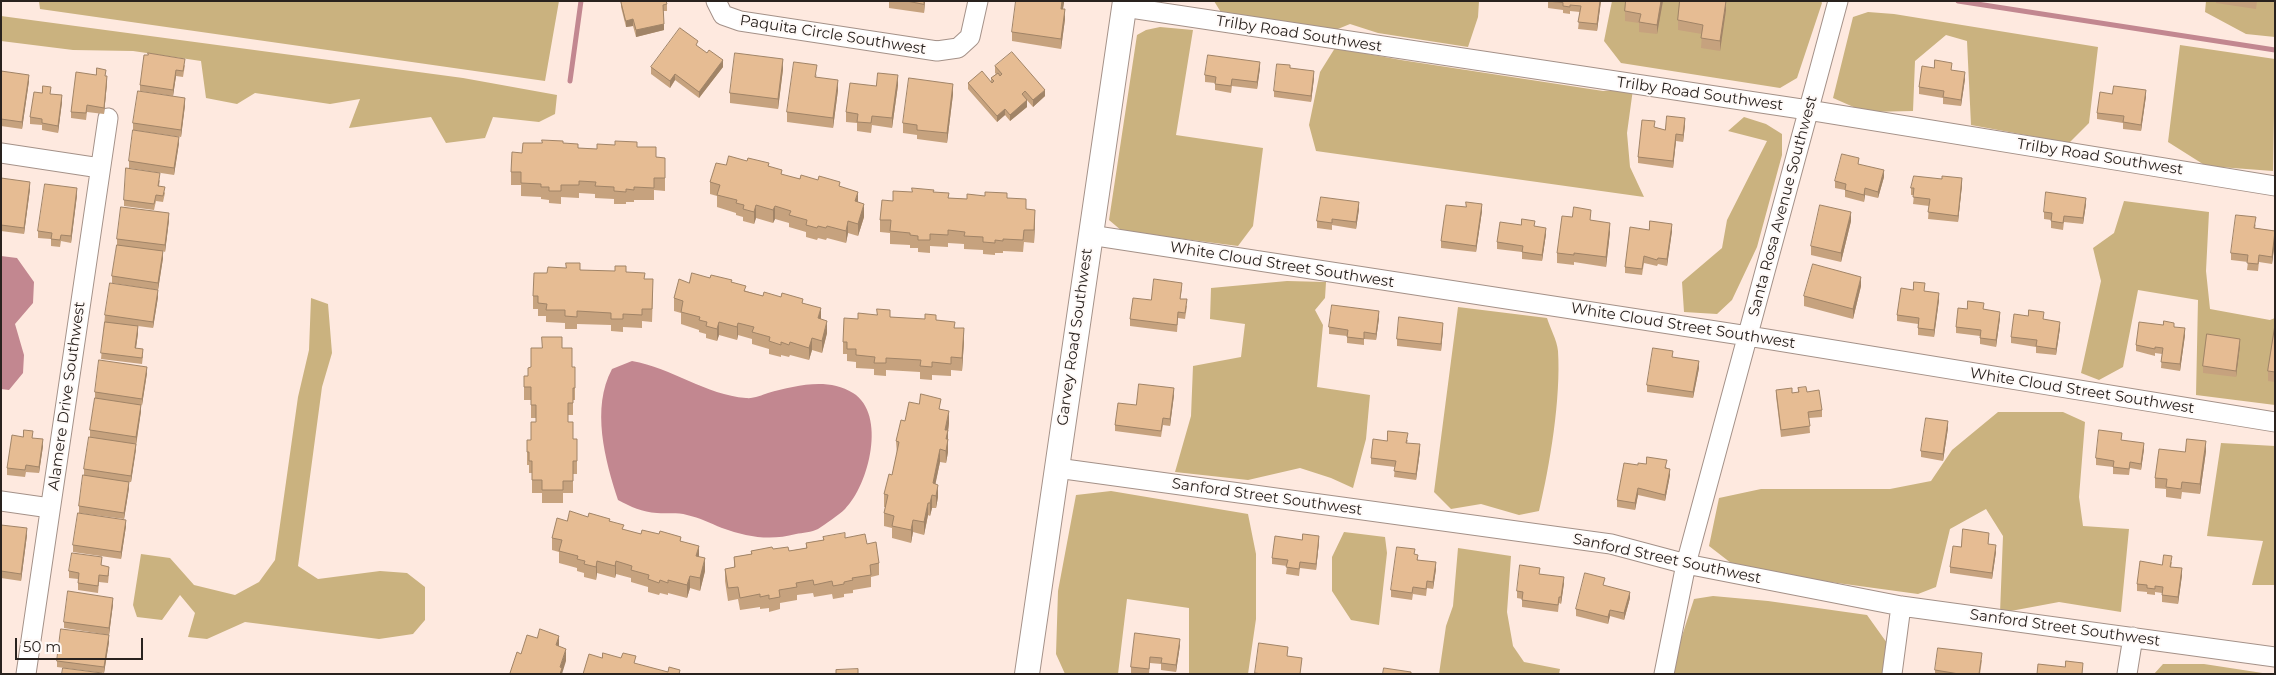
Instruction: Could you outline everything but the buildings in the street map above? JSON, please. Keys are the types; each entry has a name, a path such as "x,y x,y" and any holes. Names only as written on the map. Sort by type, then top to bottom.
{"street":[{"name":"Paquita Circle Southwest","path":"716,1 723,15 740,21 937,52 958,48 970,37 978,1"},
{"name":"Santa Rosa Avenue Southwest","path":"1664,674 1686,564 1838,1"},
{"name":"Trilby Road Southwest","path":"1124,4 1808,110 2275,186"},
{"name":"Garvey Road Southwest","path":"1027,674 1124,4"},
{"name":"Alamere Drive Southwest","path":"26,674 108,118"},
{"path":"1,153 100,168"},
{"name":"White Cloud Street Southwest","path":"1090,235 1748,336 2275,422"},
{"name":"Sanford Street Southwest","path":"1057,468 1611,544 1686,564 1901,606 2275,657"},
{"path":"1,501 50,508"},
{"path":"1892,674 1901,606"},
{"path":"2127,674 2133,637"}],"shaded area":[{"path":"39,1 559,1 545,81 40,9"},
{"path":"1214,1 1479,1 1478,17 1468,47 1378,33 1350,24 1333,31 1222,14"},
{"path":"1612,1 1821,1 1822,3 1797,78 1780,88 1621,63 1604,41"},
{"path":"2206,1 2275,1 2275,37 2246,34 2205,12"},
{"path":"1868,12 1894,14 2098,47 2089,123 2069,143 1971,125 1967,41 1946,35 1915,61 1913,111 1865,112 1833,98 1853,17"},
{"path":"1,16 463,78 557,95 555,114 539,122 493,117 485,138 446,143 431,117 349,128 360,99 330,104 255,93 237,104 206,98 201,61 133,51 73,50 1,41"},
{"path":"1160,27 1193,30 1176,135 1263,148 1253,226 1238,246 1122,231 1109,220 1137,35 1146,30"},
{"path":"2180,45 2275,59 2273,171 2206,166 2168,142"},
{"path":"1335,48 1603,91 1633,89 1627,133 1630,167 1644,197 1316,151 1309,125 1320,72"},
{"path":"1744,117 1766,124 1782,134 1782,155 1757,247 1732,300 1717,314 1684,312 1682,282 1722,248 1727,220 1767,141 1728,131"},
{"path":"2124,201 2209,212 2206,271 2210,309 2270,320 2275,318 2275,405 2196,395 2198,300 2138,290 2123,367 2099,380 2081,373 2101,281 2093,248 2114,233"},
{"path":"1,256 17,258 34,282 33,303 15,324 24,355 23,373 9,390 1,389"},
{"path":"1287,281 1326,282 1325,298 1315,310 1323,325 1317,387 1370,395 1366,439 1353,488 1331,478 1300,468 1248,480 1175,472 1191,416 1193,366 1241,357 1245,324 1210,319 1211,288"},
{"path":"311,298 328,304 332,353 322,387 298,566 318,579 380,571 407,573 425,587 425,620 413,634 379,639 245,622 207,639 188,637 195,613 180,595 162,620 137,617 133,605 141,554 170,558 194,585 235,595 259,582 275,560 298,397 309,350"},
{"path":"1458,307 1547,318 1555,338 1558,351 1558,389 1551,453 1539,511 1519,515 1481,504 1451,509 1434,492"},
{"path":"632,361 647,364 703,387 731,396 754,397 811,384 833,385 853,393 863,403 869,417 872,433 867,467 854,498 843,511 818,529 810,532 768,538 740,534 683,514 646,512 618,500 602,434 602,400 612,369"},
{"path":"1998,412 2063,412 2085,422 2079,497 2083,526 2129,529 2121,612 2059,602 2000,613 2003,536 1986,509 1950,529 1936,587 1918,594 1808,579 1731,563 1709,546 1719,498 1761,489 1890,489 1931,481 1952,450"},
{"path":"2221,443 2275,446 2275,585 2252,585 2263,541 2207,536"},
{"path":"1111,491 1248,514 1256,554 1256,619 1248,674 1189,674 1189,608 1127,599 1118,674 1065,674 1056,654 1058,591 1076,495"},
{"path":"1344,532 1385,537 1387,553 1379,625 1351,620 1332,591 1332,557"},
{"path":"1458,548 1511,556 1507,612 1513,646 1524,662 1560,669 1559,674 1439,674 1446,626 1453,606"},
{"path":"1713,596 1768,601 1867,615 1887,643 1882,674 1674,674 1681,639 1694,599"},
{"path":"2163,664 2204,664 2269,674 2154,674"}],"waterway":[{"path":"570,81 581,1"},
{"path":"1958,1 2275,50"}]}
